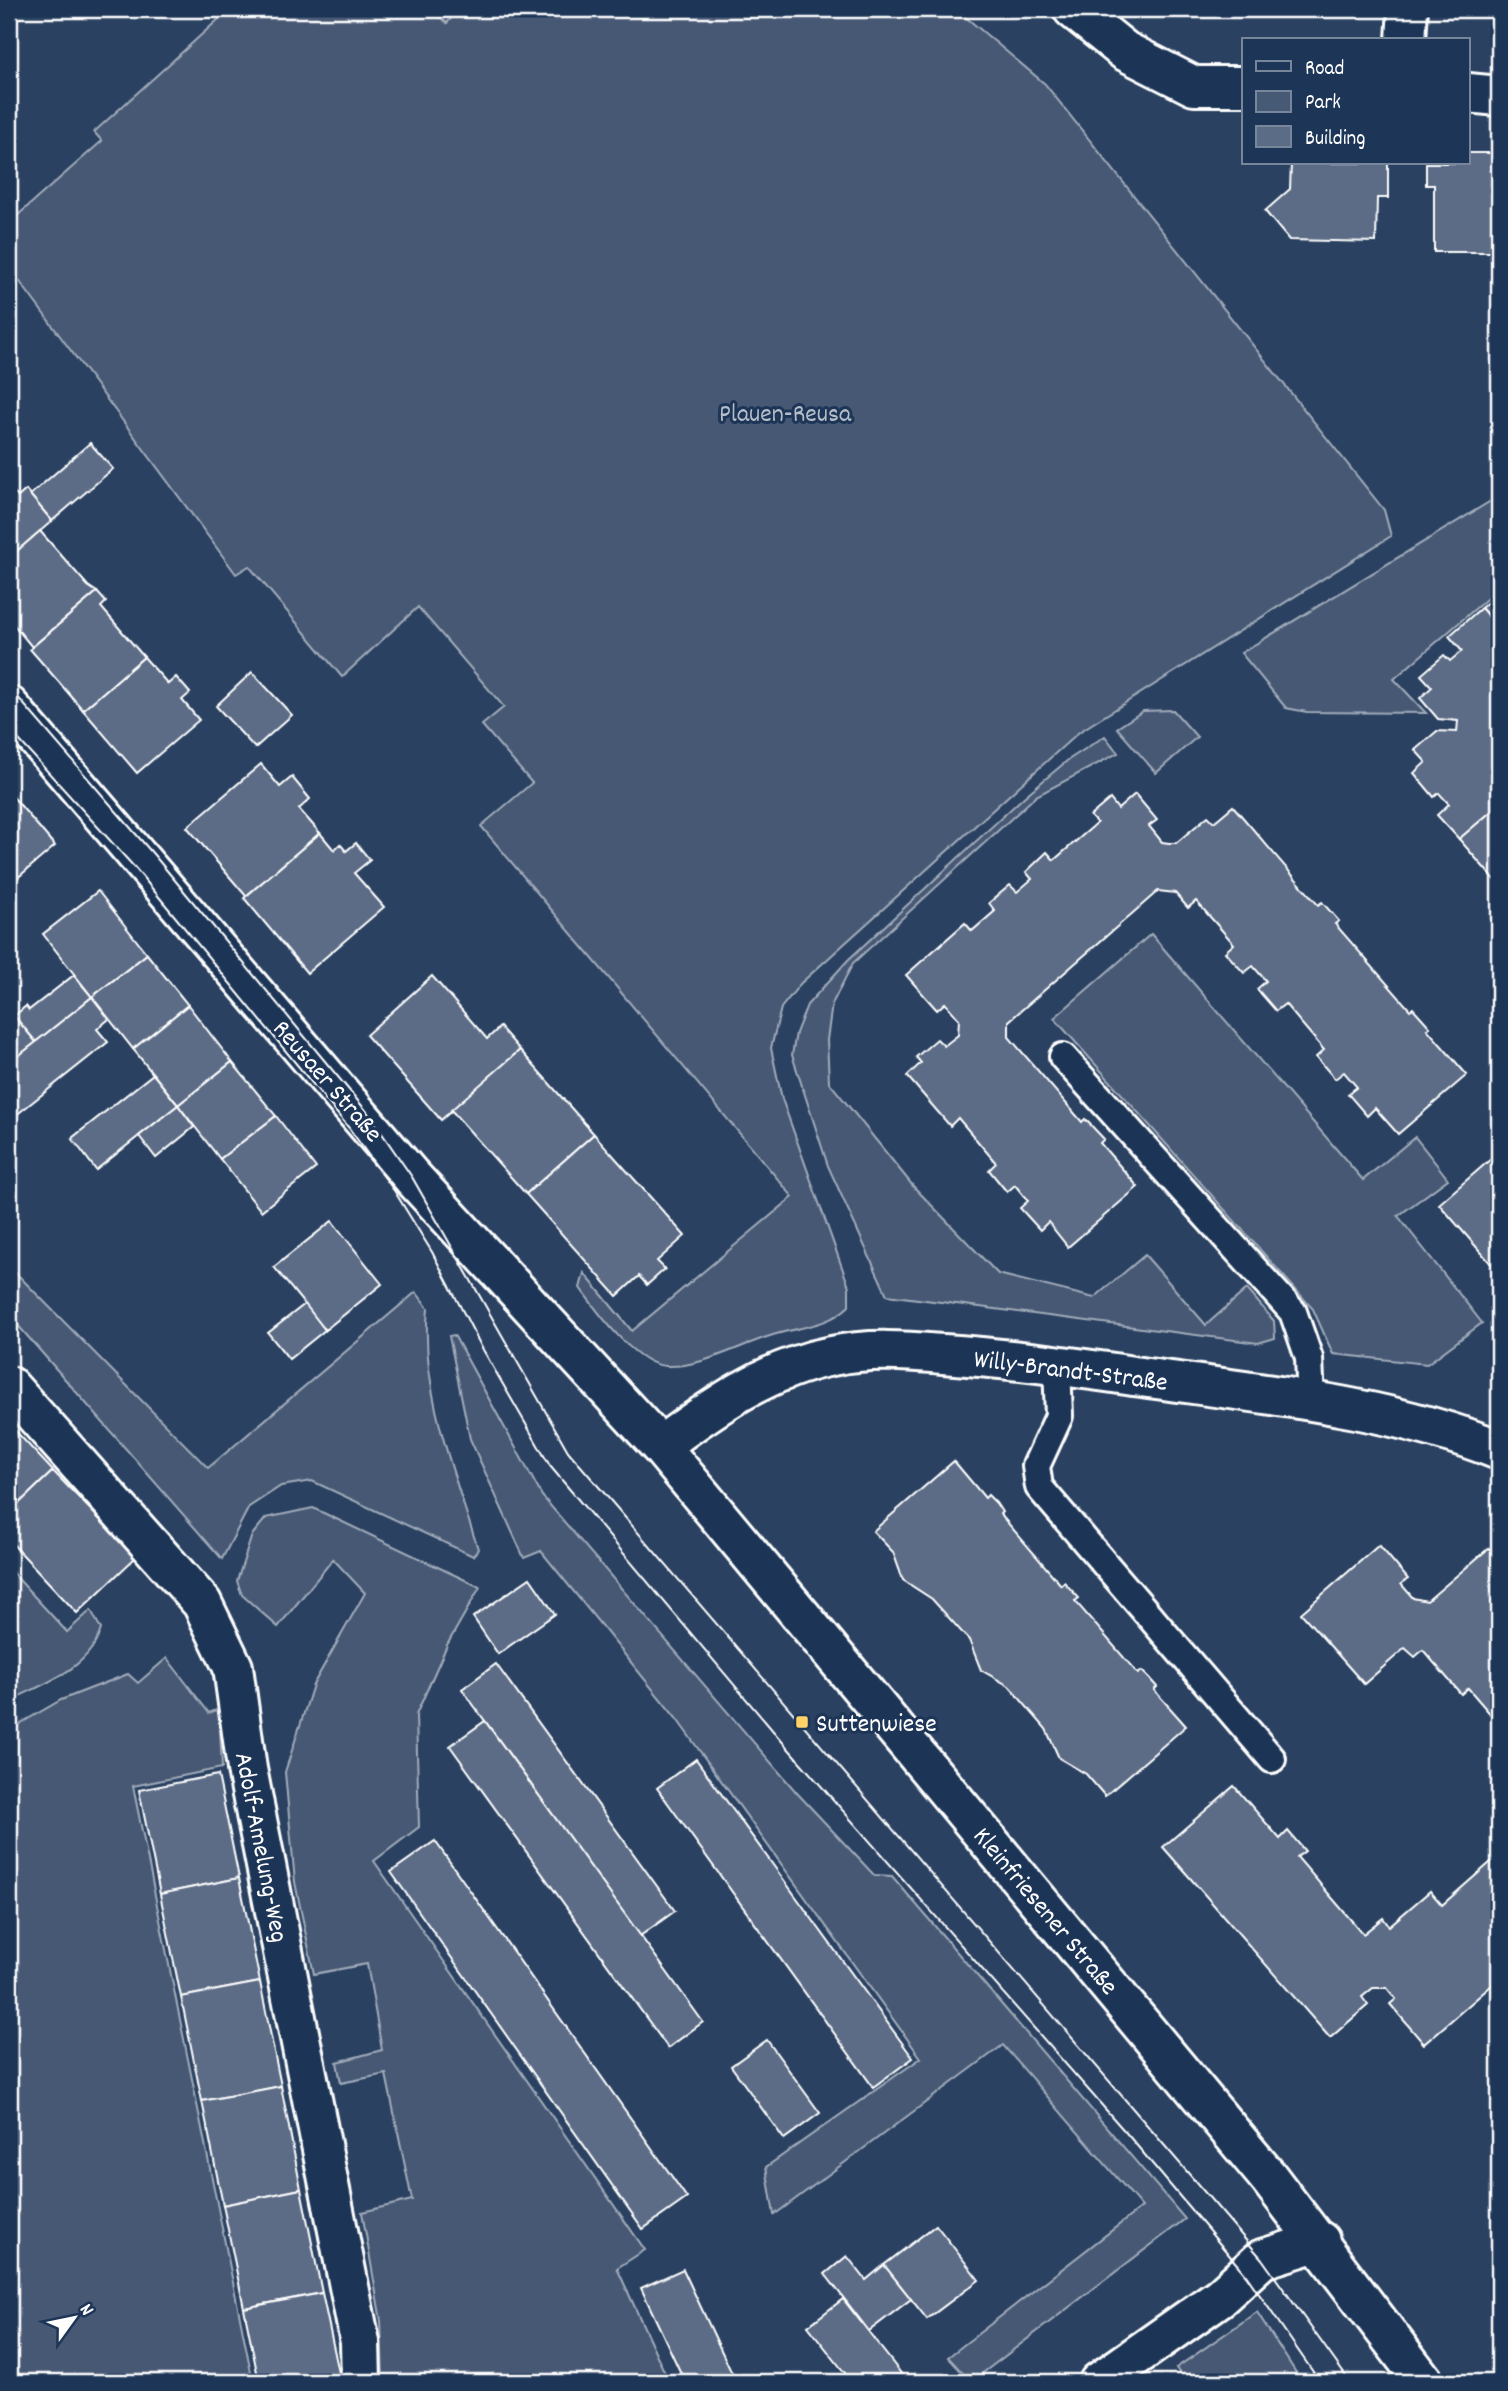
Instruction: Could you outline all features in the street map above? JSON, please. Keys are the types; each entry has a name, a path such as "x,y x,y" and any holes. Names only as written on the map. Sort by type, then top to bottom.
{"street":[{"path":"1073,9 1125,51 1194,86 1242,86"},
{"path":"1406,38 1408,9"},
{"path":"1470,93 1499,96"},
{"name":"Reusaer Straße","path":"9,706 412,1177 660,1446"},
{"name":"Willy-Brandt-Straße","path":"660,1446 724,1399 768,1377 831,1356 887,1350 1057,1365 1311,1402 1446,1429 1499,1450"},
{"name":"Adolf-Amelung-Weg","path":"9,1386 202,1603 233,1667 247,1769 360,2342 361,2382"},
{"name":"Kleinfriesener Straße","path":"660,1446 1320,2241 1424,2382"},
{"path":"1099,2382 1220,2297 1262,2259 1320,2241"}],"lane":[{"path":"1063,1057 1293,1312 1309,1358 1311,1402"},
{"path":"1057,1365 1059,1416 1036,1466 1039,1487 1272,1759"}],"green space":[{"name":"Plauen-Reusa","path":"212,9 431,9 447,23 459,9 956,9 1045,84 1384,510 1391,536 1079,732 801,983 781,1008 771,1048 782,1099 849,1287 849,1306 832,1318 812,1326 770,1336 692,1364 666,1366 642,1357 596,1310 580,1288 584,1273 632,1331 793,1197 481,826 532,783 482,725 504,707 418,607 342,677 249,566 236,574 9,267 9,223 102,141 94,132 221,17"},
{"path":"1499,496 1499,588 1394,679 1426,713 1307,712 1286,708 1241,653"},
{"path":"1173,710 1197,737 1156,773 1117,728 1143,711"},
{"path":"1105,736 1118,753 1036,796 853,963 832,1004 827,1040 829,1082 913,1186 998,1274 1094,1298 1145,1255 1206,1325 1247,1289 1274,1321 1275,1338 1258,1343 887,1295 828,1166 792,1055 796,1033 807,1005 848,960 1026,795 1068,760"},
{"path":"1151,934 1363,1180 1415,1137 1448,1179 1398,1216 1482,1323 1427,1364 1333,1354 1313,1309 1054,1018"},
{"path":"9,1266 208,1468 416,1292 428,1308 429,1369 441,1430 478,1549 473,1556 312,1481 281,1486 249,1507 222,1559 9,1315"},
{"path":"454,1335 542,1496 798,1794 874,1875 892,1876 1185,2219 971,2382 948,2357 1142,2207 1003,2045 774,2215 766,2167 921,2058 676,1718 541,1551 524,1558 470,1439 449,1336"},
{"path":"313,1508 480,1587 447,1645 416,1715 419,1827 374,1861 645,2250 617,2268 669,2382 383,2382 381,2321 362,2212 412,2200 386,2074 341,2083 337,2062 382,2050 367,1964 314,1974 295,1882 285,1772 313,1685 365,1593 333,1559 278,1627 242,1595 237,1581 252,1535 266,1518"},
{"path":"9,1569 67,1632 91,1610 101,1629 87,1655 76,1665 64,1674 9,1701"},
{"path":"167,1658 209,1713 219,1709 222,1768 133,1786 253,2382 9,2382 9,1730 61,1700 128,1674 138,1683"},
{"path":"1257,2312 1302,2382 1186,2382 1176,2368"}],"building":[{"path":"1470,153 1499,153 1499,252 1434,252 1434,185 1426,185 1426,164 1470,164"},
{"path":"1291,164 1388,164 1388,198 1377,198 1376,242 1289,240 1265,211 1290,189"},
{"path":"90,443 113,469 52,521 30,495"},
{"path":"9,487 18,497 26,490 52,521 9,558"},
{"path":"40,531 88,586 97,592 32,647 9,619 9,558"},
{"path":"97,592 106,602 101,607 144,657 83,710 30,649"},
{"path":"1499,592 1499,628 1481,608"},
{"path":"1481,608 1499,628 1499,805 1459,839 1437,815 1449,804 1439,793 1434,797 1414,773 1426,762 1415,750 1437,731 1457,732 1458,721 1438,719 1420,698 1432,687 1421,675 1444,655 1450,661 1462,651 1449,636"},
{"path":"144,657 168,684 176,677 190,693 182,700 199,720 137,773 83,710"},
{"path":"252,672 292,715 255,748 216,706"},
{"path":"261,764 280,787 292,777 310,799 299,809 320,833 246,896 187,827"},
{"path":"9,792 55,846 9,885"},
{"path":"1135,794 1157,820 1149,826 1162,842 1169,843 1176,843 1208,816 1214,822 1233,806 1318,905 1322,902 1339,921 1335,924 1410,1010 1413,1008 1430,1027 1427,1029 1467,1075 1398,1134 1375,1108 1367,1116 1348,1094 1357,1087 1344,1072 1335,1079 1316,1057 1324,1050 1285,1004 1276,1011 1257,989 1266,981 1253,966 1244,973 1225,952 1234,944 1196,901 1188,908 1175,893 1158,891 1009,1021 1009,1037 1082,1122 1085,1119 1104,1139 1100,1143 1138,1187 1068,1247 1048,1222 1040,1230 1020,1208 1028,1201 1015,1185 1007,1192 989,1170 996,1163 958,1118 950,1126 907,1076 921,1063 916,1057 937,1039 944,1046 958,1035 959,1019 945,1003 937,1010 906,975 965,923 972,931 995,911 989,903 1010,885 1017,892 1032,879 1026,872 1047,852 1054,860 1097,823 1090,816 1110,799 1118,809"},
{"path":"1499,805 1499,885 1459,839"},
{"path":"320,833 334,850 340,844 346,851 356,843 370,860 354,873 384,907 307,973 244,898"},
{"path":"98,891 147,954 92,997 43,934"},
{"path":"147,954 188,1005 133,1049 92,997"},
{"path":"74,975 92,997 36,1042 14,1016 26,1006 29,1010"},
{"path":"432,976 487,1039 500,1027 520,1050 441,1120 366,1035"},
{"path":"92,997 109,1019 97,1029 108,1042 10,1120 9,1063"},
{"path":"188,1005 232,1062 178,1105 133,1049"},
{"path":"14,1016 36,1042 9,1063 9,1021"},
{"path":"520,1050 594,1134 526,1194 451,1110"},
{"path":"232,1062 276,1116 220,1159 178,1105"},
{"path":"153,1074 178,1105 96,1170 72,1138"},
{"path":"178,1105 194,1127 156,1158 139,1136"},
{"path":"276,1116 316,1168 261,1211 220,1159"},
{"path":"594,1134 685,1236 657,1261 665,1269 647,1285 639,1276 617,1296 526,1194"},
{"path":"1499,1152 1499,1273 1439,1204"},
{"path":"332,1221 382,1284 325,1330 274,1267"},
{"path":"305,1304 325,1330 289,1359 268,1333"},
{"path":"9,1424 53,1471 9,1513"},
{"path":"954,1461 985,1498 988,1495 996,1503 1002,1512 1000,1514 1061,1585 1064,1582 1079,1598 1075,1601 1138,1674 1142,1671 1157,1687 1154,1690 1186,1726 1105,1796 1086,1774 1059,1758 1046,1729 1009,1686 981,1670 969,1640 932,1599 903,1580 893,1552 873,1531"},
{"path":"53,1471 136,1557 77,1613 9,1540 9,1513"},
{"path":"1379,1545 1408,1579 1401,1584 1413,1598 1427,1601 1489,1548 1499,1559 1499,1724 1468,1688 1461,1694 1423,1650 1415,1657 1405,1648 1364,1684 1301,1613"},
{"path":"530,1578 555,1614 498,1654 473,1617"},
{"path":"496,1664 675,1911 640,1936 462,1689"},
{"path":"485,1721 703,2022 668,2048 450,1746"},
{"path":"696,1759 913,2058 873,2087 657,1788"},
{"path":"218,1775 239,1878 160,1894 139,1790"},
{"path":"1234,1786 1280,1839 1288,1831 1305,1851 1297,1857 1363,1934 1383,1918 1389,1926 1430,1891 1442,1905 1499,1855 1499,1979 1424,2044 1390,2004 1396,1999 1387,1988 1373,1988 1362,1997 1368,2005 1330,2038 1163,1847"},
{"path":"435,1841 687,2198 643,2229 391,1872"},
{"path":"239,1878 260,1982 181,1997 160,1894"},
{"path":"260,1982 281,2086 202,2101 181,1997"},
{"path":"767,2040 820,2113 784,2139 731,2066"},
{"path":"281,2086 301,2189 223,2205 202,2101"},
{"path":"301,2189 322,2293 244,2308 223,2205"},
{"path":"936,2225 979,2280 927,2319 884,2265"},
{"path":"847,2256 866,2280 884,2265 911,2299 869,2331 825,2274"},
{"path":"683,2269 736,2382 685,2382 641,2288"},
{"path":"322,2293 341,2382 259,2382 244,2308"},
{"path":"843,2299 903,2376 894,2382 852,2382 808,2326"}],"tram line":[{"path":"9,687 154,855 368,1113 412,1177 568,1451 1262,2259 1350,2382"},
{"path":"9,729 136,869 349,1128 395,1192 432,1252 482,1348 550,1466 779,1738 1128,2135 1246,2275 1320,2382"}],"place":[{"name":"Suttenwiese","path":"802,1722"}]}
